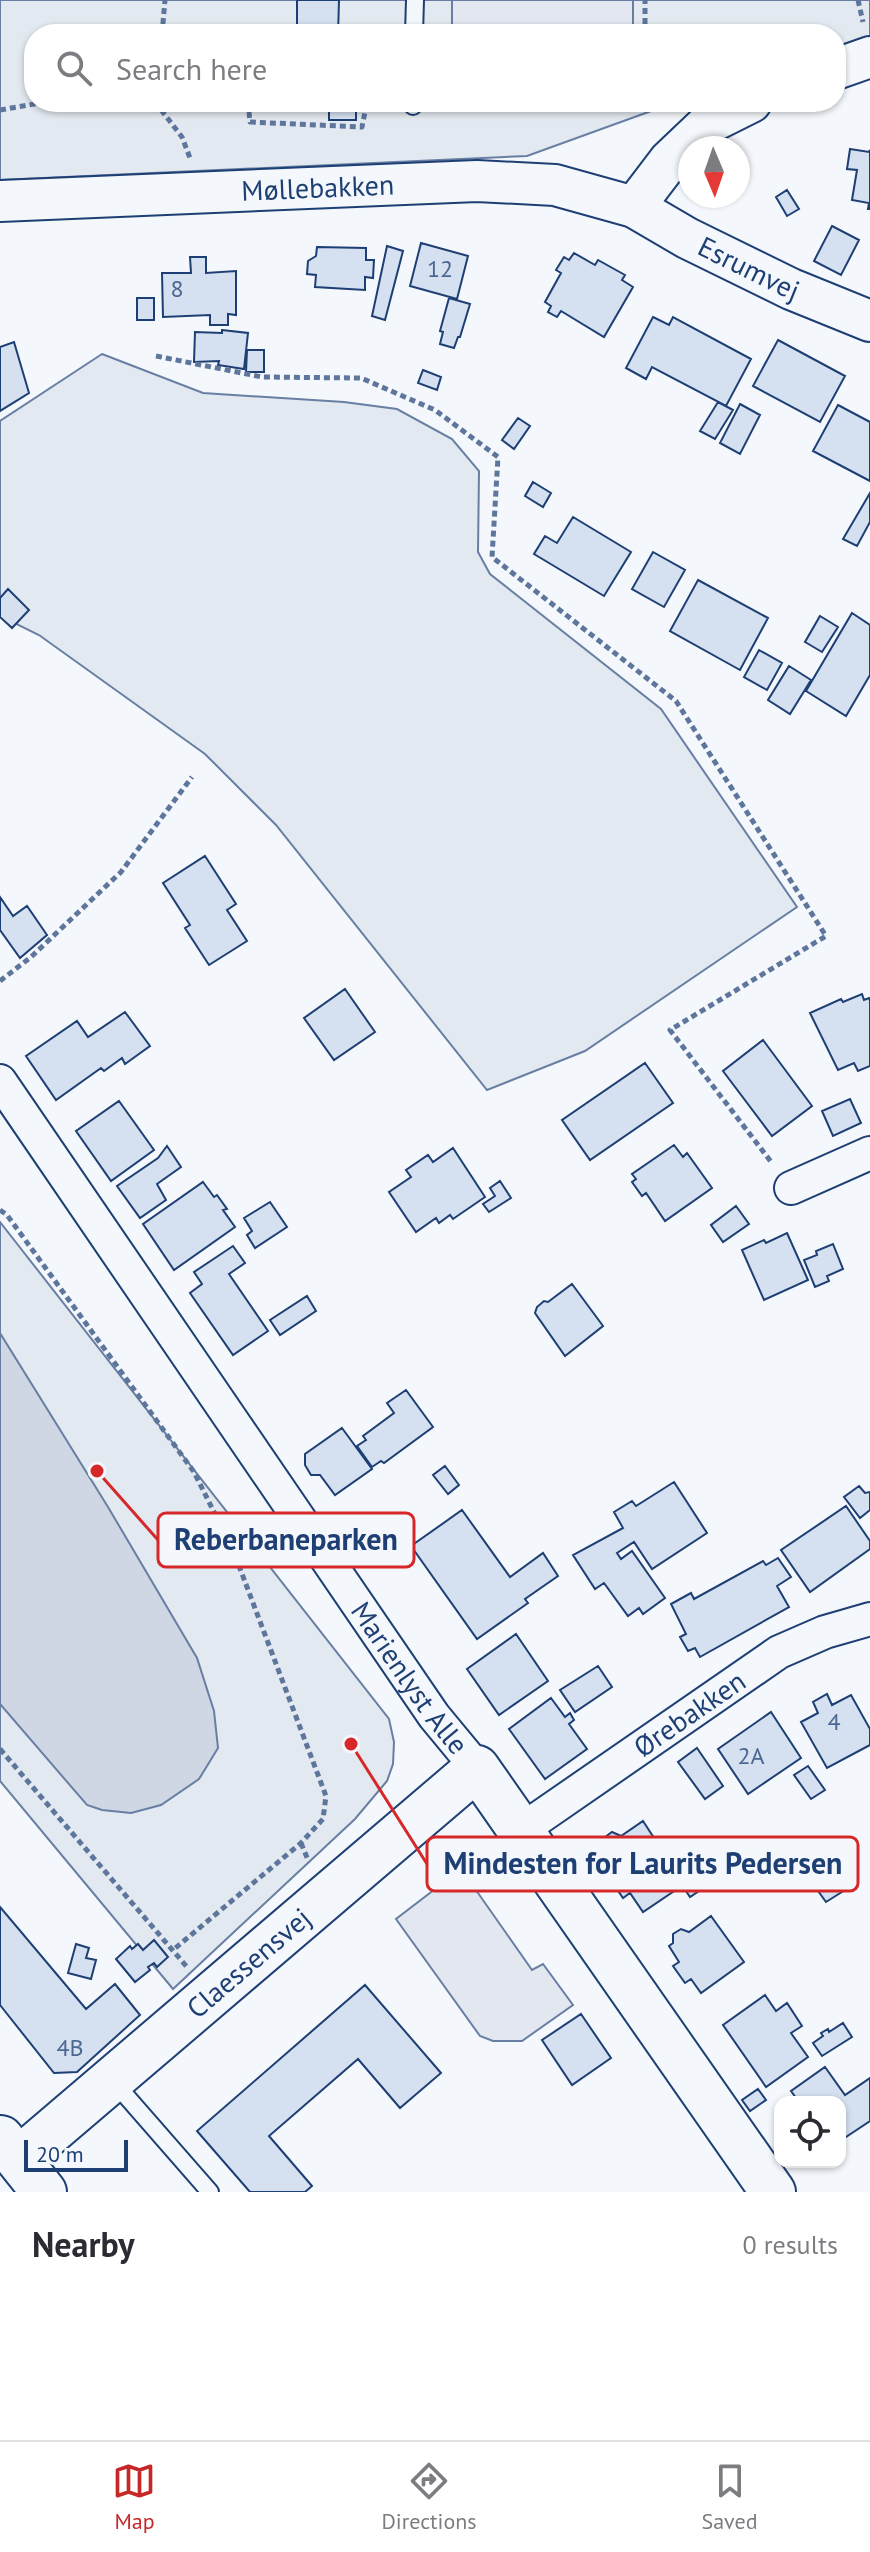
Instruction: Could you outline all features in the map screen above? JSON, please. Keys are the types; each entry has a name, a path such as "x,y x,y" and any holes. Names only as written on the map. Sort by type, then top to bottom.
{"main road":[{"name":"Marienlyst Alle","path":"477,1768 773,2192"},
{"name":"Claessensvej","path":"21,2163 112,2079 477,1768"}],"street":[{"path":"846,65 870,57"},
{"path":"634,207 702,112"},
{"name":"Møllebakken","path":"0,201 477,181 555,185 634,207"},
{"name":"Esrumvej","path":"634,207 687,238 791,289 870,321"},
{"name":"Marienlyst Alle","path":"0,1081 426,1704 477,1768"},
{"path":"791,1188 870,1153"},
{"name":"Ørebakken","path":"520,1831 779,1652 825,1632 870,1619"}],"lane":[{"path":"414,24 415,0"},
{"path":"112,2079 210,2192"}],"path":[{"path":"163,24 165,0"},
{"path":"645,0 645,24"},
{"path":"0,110 24,106"},
{"path":"163,112 182,137 193,165 194,193"},
{"path":"249,112 250,122 362,127 365,112"},
{"path":"156,356 262,377 361,378 435,410 498,457 492,557 676,701 826,936 670,1030 791,1188"},
{"path":"0,981 31,957 121,872 192,777"},
{"path":"0,1210 7,1215 194,1472 233,1550 321,1782 326,1796 323,1819 301,1843 173,1950 0,1749"}],"shaded area":[{"path":"0,0 870,0 870,38 846,44 846,24 24,24 24,112 648,112 527,156 0,180"},
{"path":"452,0 633,0 633,24 452,24"},
{"path":"102,354 203,393 344,402 397,409 452,439 479,471 478,552 490,574 661,709 797,907 585,1051 487,1090 276,825 205,754 39,635 0,616 0,421"},
{"path":"0,1222 389,1719 394,1742 393,1764 387,1781 355,1819 173,1989 0,1781"},
{"path":"0,1333 197,1658 214,1711 218,1748 199,1779 161,1805 131,1813 87,1805 0,1704"},
{"path":"443,1883 454,1891 471,1883 532,1970 543,1964 573,2005 522,2041 493,2041 480,2036 396,1919"}],"building":[{"path":"297,0 339,0 338,24 297,24"},
{"path":"329,112 356,112 356,120 329,120"},
{"path":"850,149 870,150 870,209 869,203 852,200 857,170 847,169"},
{"path":"787,190 799,209 787,216 776,197"},
{"path":"832,226 859,240 841,275 814,261"},
{"path":"421,243 468,256 457,299 410,286"},
{"path":"387,246 403,251 385,320 372,316"},
{"path":"317,247 366,248 366,260 374,260 373,278 365,277 365,290 315,287 316,275 307,274 308,261 316,256"},
{"path":"574,253 595,265 598,260 625,275 622,280 633,287 604,337 561,311 557,317 548,312 551,306 545,302 561,273 556,270 564,257 569,260"},
{"path":"190,257 206,257 206,273 236,271 236,315 228,314 228,325 210,325 210,315 163,317 162,273 191,273"},
{"path":"137,298 154,298 154,320 137,320"},
{"path":"449,298 470,304 454,348 440,344 443,332 440,331"},
{"path":"653,317 669,325 673,317 751,359 726,406 652,367 646,379 626,368"},
{"path":"222,330 248,333 244,369 218,365 219,361 194,362 195,332 222,333"},
{"path":"778,340 845,376 820,422 753,386"},
{"path":"14,342 29,393 0,411 0,347"},
{"path":"247,350 264,350 264,372 246,372"},
{"path":"423,370 441,377 437,390 418,383"},
{"path":"718,402 733,410 715,439 700,431"},
{"path":"740,404 760,415 740,454 720,443"},
{"path":"838,405 870,422 870,481 813,451"},
{"path":"518,418 530,426 514,449 502,440"},
{"path":"533,482 551,493 543,507 525,496"},
{"path":"870,493 870,522 857,546 843,539"},
{"path":"573,517 631,552 604,596 534,554 545,536 557,543"},
{"path":"653,552 685,570 664,607 632,589"},
{"path":"698,580 768,618 740,670 670,631"},
{"path":"8,589 29,610 12,628 0,617 0,598"},
{"path":"852,613 870,625 870,675 846,716 806,691"},
{"path":"820,616 838,627 822,652 805,642"},
{"path":"759,650 782,663 767,690 744,677"},
{"path":"789,666 811,680 790,714 768,700"},
{"path":"205,856 236,904 227,910 247,941 209,965 185,928 190,925 163,883"},
{"path":"0,897 13,916 27,906 47,935 20,958 0,930"},
{"path":"345,989 375,1032 334,1060 304,1018"},
{"path":"862,994 864,1000 869,998 870,1001 870,1066 858,1071 854,1063 838,1070 810,1013 841,999 843,1002"},
{"path":"125,1012 150,1046 125,1064 122,1058 104,1071 101,1068 56,1100 26,1056 77,1021 88,1037"},
{"path":"763,1040 812,1106 772,1136 723,1071"},
{"path":"645,1063 673,1103 590,1160 562,1120"},
{"path":"850,1099 861,1123 833,1136 822,1111"},
{"path":"119,1101 154,1150 111,1181 76,1131"},
{"path":"674,1145 683,1157 687,1153 712,1188 665,1221 646,1193 642,1196 632,1182 636,1179 632,1174"},
{"path":"167,1146 181,1167 157,1184 166,1200 140,1218 117,1186 158,1158"},
{"path":"453,1148 485,1197 453,1219 450,1215 439,1223 436,1218 416,1232 389,1192 411,1177 406,1170 428,1155 433,1162"},
{"path":"500,1181 511,1198 489,1212 483,1204 495,1196 490,1188"},
{"path":"203,1182 227,1209 223,1210 235,1227 174,1270 143,1224"},
{"path":"270,1202 287,1227 255,1248 247,1235 252,1231 244,1218"},
{"path":"736,1206 749,1224 723,1242 711,1225"},
{"path":"787,1233 808,1280 764,1300 742,1250"},
{"path":"833,1244 843,1269 827,1276 829,1281 815,1287 804,1260"},
{"path":"233,1246 245,1263 229,1274 268,1331 233,1355 190,1293 202,1284 194,1272"},
{"path":"572,1284 603,1326 565,1356 535,1313 544,1301 548,1302"},
{"path":"307,1296 316,1311 280,1335 270,1320"},
{"path":"406,1390 433,1427 384,1463 381,1461 372,1467 357,1446 366,1440 363,1436 394,1413 387,1403"},
{"path":"342,1428 372,1469 335,1495 320,1475 311,1475 305,1465 305,1454"},
{"path":"445,1466 459,1485 448,1494 433,1475"},
{"path":"674,1482 707,1533 652,1569 634,1542 617,1553 621,1559 632,1551 665,1598 643,1614 639,1608 628,1616 604,1583 595,1589 573,1555 623,1528 614,1512 632,1501 636,1506"},
{"path":"859,1486 865,1493 870,1492 870,1510 860,1518 844,1497"},
{"path":"846,1506 870,1541 870,1549 810,1592 781,1550"},
{"path":"462,1510 510,1577 543,1553 558,1576 525,1599 528,1603 477,1639 411,1546"},
{"path":"778,1558 791,1577 777,1586 789,1607 700,1657 695,1648 688,1651 680,1637 686,1634 671,1604 691,1593 694,1599 763,1561 766,1565"},
{"path":"516,1634 548,1681 499,1715 467,1669"},
{"path":"598,1666 612,1687 575,1712 560,1690"},
{"path":"827,1694 832,1705 851,1695 870,1729 870,1745 827,1768 801,1722 818,1713 813,1702"},
{"path":"551,1698 565,1717 570,1713 574,1720 569,1724 587,1749 545,1779 509,1729"},
{"path":"771,1712 801,1758 748,1794 718,1749"},
{"path":"697,1748 723,1786 705,1799 678,1762"},
{"path":"808,1766 825,1790 811,1799 794,1775"},
{"path":"643,1821 658,1844 665,1839 692,1879 643,1912 630,1893 623,1898 608,1876 615,1871 601,1850 604,1838 612,1832 621,1836"},
{"path":"825,1855 845,1890 826,1902 798,1863"},
{"path":"721,1862 727,1872 690,1897 684,1888"},
{"path":"0,1907 86,2009 115,1984 140,2015 77,2072 54,2073 0,2005"},
{"path":"711,1916 744,1962 701,1993 691,1979 685,1983 673,1966 679,1962 669,1946 673,1943 673,1934 681,1929 689,1932"},
{"path":"154,1940 168,1957 157,1967 154,1963 148,1967 150,1970 135,1982 116,1959 130,1946 132,1949 138,1944 143,1950"},
{"path":"76,1944 89,1948 86,1958 96,1960 91,1979 68,1973"},
{"path":"365,1985 441,2073 400,2108 358,2059 269,2136 312,2186 305,2192 250,2192 197,2131"},
{"path":"765,1995 776,2011 787,2003 802,2026 791,2033 808,2057 766,2087 723,2025"},
{"path":"581,2014 611,2058 572,2085 542,2040"},
{"path":"843,2023 852,2037 822,2056 813,2043 823,2036 821,2033 828,2029 829,2032"},
{"path":"825,2067 845,2095 870,2078 870,2121 846,2137 846,2096 795,2096 791,2091"},
{"path":"758,2089 766,2100 750,2111 742,2100"}],"place":[{"name":"Reberbaneparken","path":"97,1471"},
{"name":"Mindesten for Laurits Pedersen","path":"351,1744"}]}
